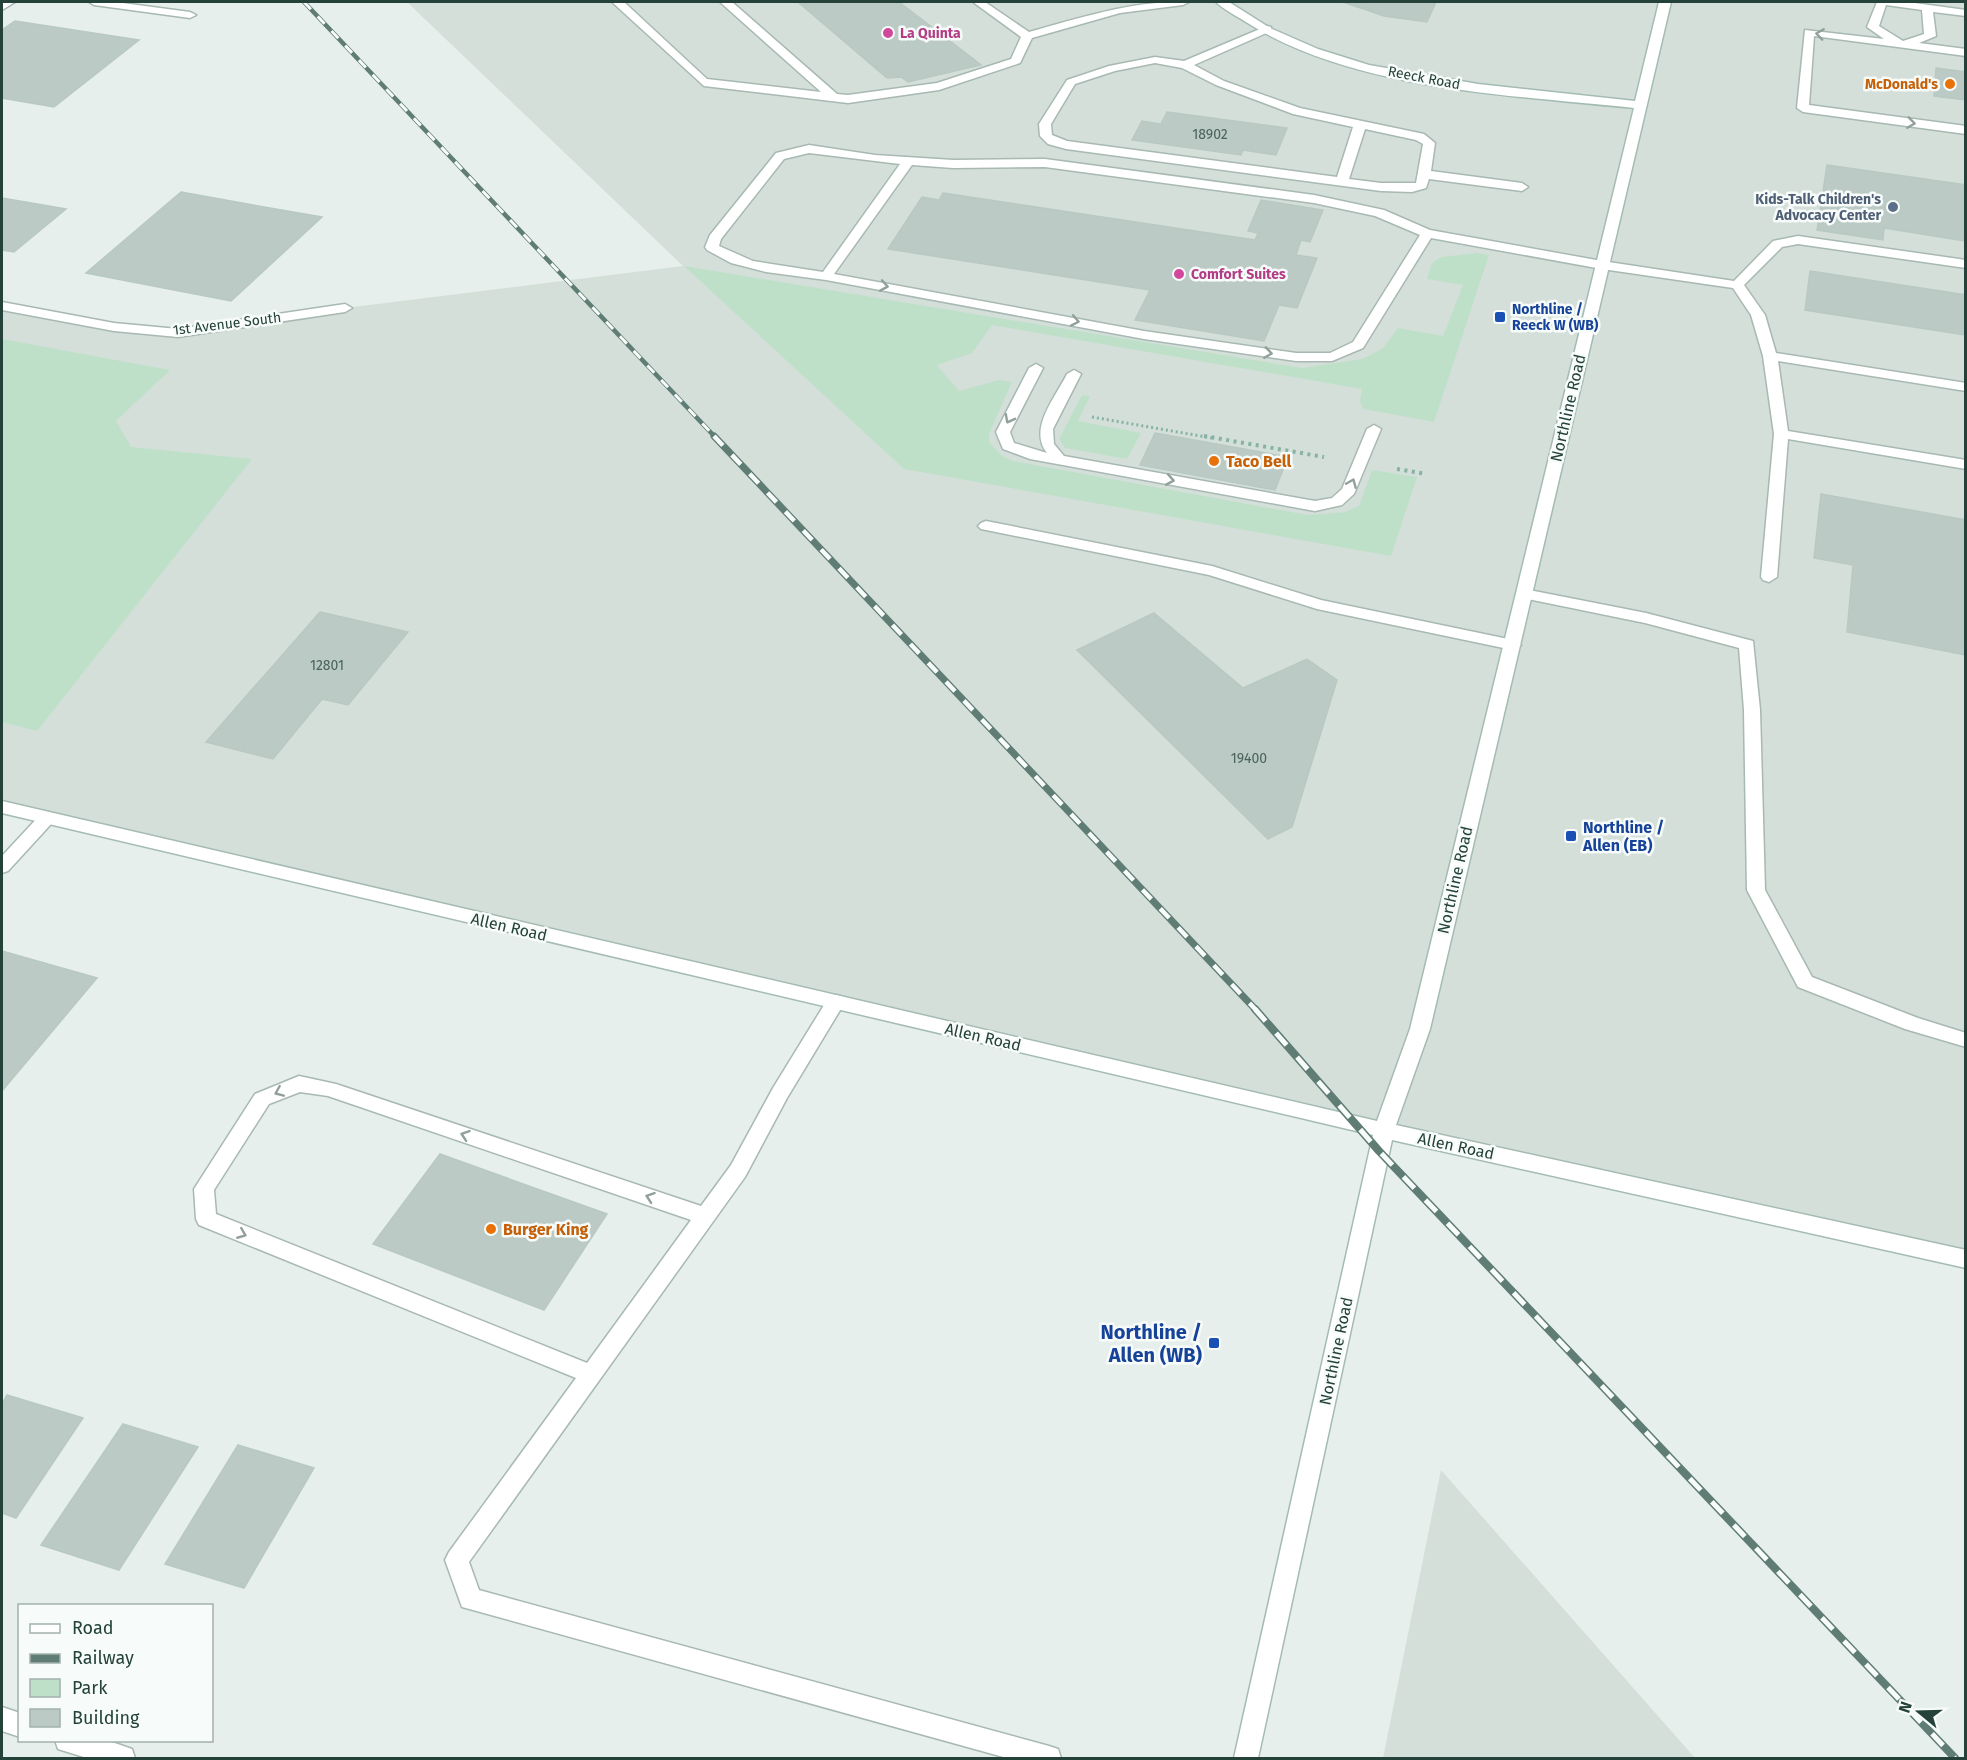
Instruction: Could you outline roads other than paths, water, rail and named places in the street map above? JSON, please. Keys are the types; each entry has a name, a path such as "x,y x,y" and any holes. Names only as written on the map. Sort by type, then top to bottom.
{"main road":[{"path":"2,7 9,2"},
{"path":"94,2 190,15"},
{"path":"618,2 704,82 833,98 848,99 939,86 1016,61 1027,36"},
{"path":"726,2 833,98"},
{"path":"978,2 1027,36"},
{"path":"1106,2 1119,10"},
{"path":"1027,36 1119,10 1183,2"},
{"name":"Reeck Road","path":"1222,2 1267,29 1335,57 1428,80 1639,105"},
{"name":"Northline Road","path":"1246,1758 1384,1130 1420,1029 1665,2"},
{"path":"1882,2 1873,27 1902,45 1930,36 1926,7"},
{"path":"1887,2 1965,13"},
{"path":"1185,65 1267,29"},
{"path":"1965,53 1809,32 1803,108 1965,130"},
{"path":"1155,60 1185,65 1220,82 1297,111 1420,137 1429,143 1422,185 1412,188 1342,182 1066,145 1052,141 1046,136 1045,124 1071,82 1113,68 1155,60"},
{"path":"1342,182 1360,125"},
{"path":"1427,233 1358,345 1332,357 1296,357 1144,335 744,262 721,255 712,247 715,238 780,156 809,150 953,164 1045,163 1314,199 1379,213 1427,233 1602,265 1737,285 1758,315 1770,356 1781,434 1769,577"},
{"path":"826,276 909,161"},
{"path":"1423,174 1522,187"},
{"path":"1737,285 1778,244 1798,240 1965,264"},
{"name":"1st Avenue South","path":"2,306 114,327 178,333 345,308"},
{"path":"1770,356 1965,387"},
{"path":"1036,368 1003,432 1008,446 1030,455 1315,506 1337,502 1349,491 1374,429"},
{"path":"1059,460 1047,444 1046,429 1074,374"},
{"path":"1781,434 1965,465"},
{"path":"986,526 1212,571 1317,604 1512,645"},
{"path":"1524,594 1646,618 1747,645 1752,710 1756,890 1804,982 1912,1023 1965,1040"},
{"name":"Allen Road","path":"2,807 1384,1130 1965,1259"},
{"path":"2,867 47,818"},
{"path":"836,1002 780,1093 738,1171 457,1560 470,1599 1049,1758"},
{"path":"590,1374 206,1220 204,1189 262,1099 299,1084 329,1089 705,1216"},
{"path":"2,1719 18,1724"},
{"path":"73,1742 123,1758"}],"railway":[{"path":"304,2 716,438"},
{"path":"714,436 1256,1010"},
{"path":"1255,1009 1379,1151 1955,1758"}],"place":[{"name":"La Quinta","path":"888,33"},
{"name":"McDonald's","path":"1950,84"},
{"name":"Kids-Talk Children's Advocacy Center","path":"1893,207"},
{"name":"Comfort Suites","path":"1179,274"},
{"name":"Northline / Reeck W (WB)","path":"1500,317"},
{"name":"Taco Bell","path":"1214,461"},
{"name":"Northline / Allen (EB)","path":"1571,836"},
{"name":"Burger King","path":"491,1229"},
{"name":"Northline / Allen (WB)","path":"1214,1343"}]}
